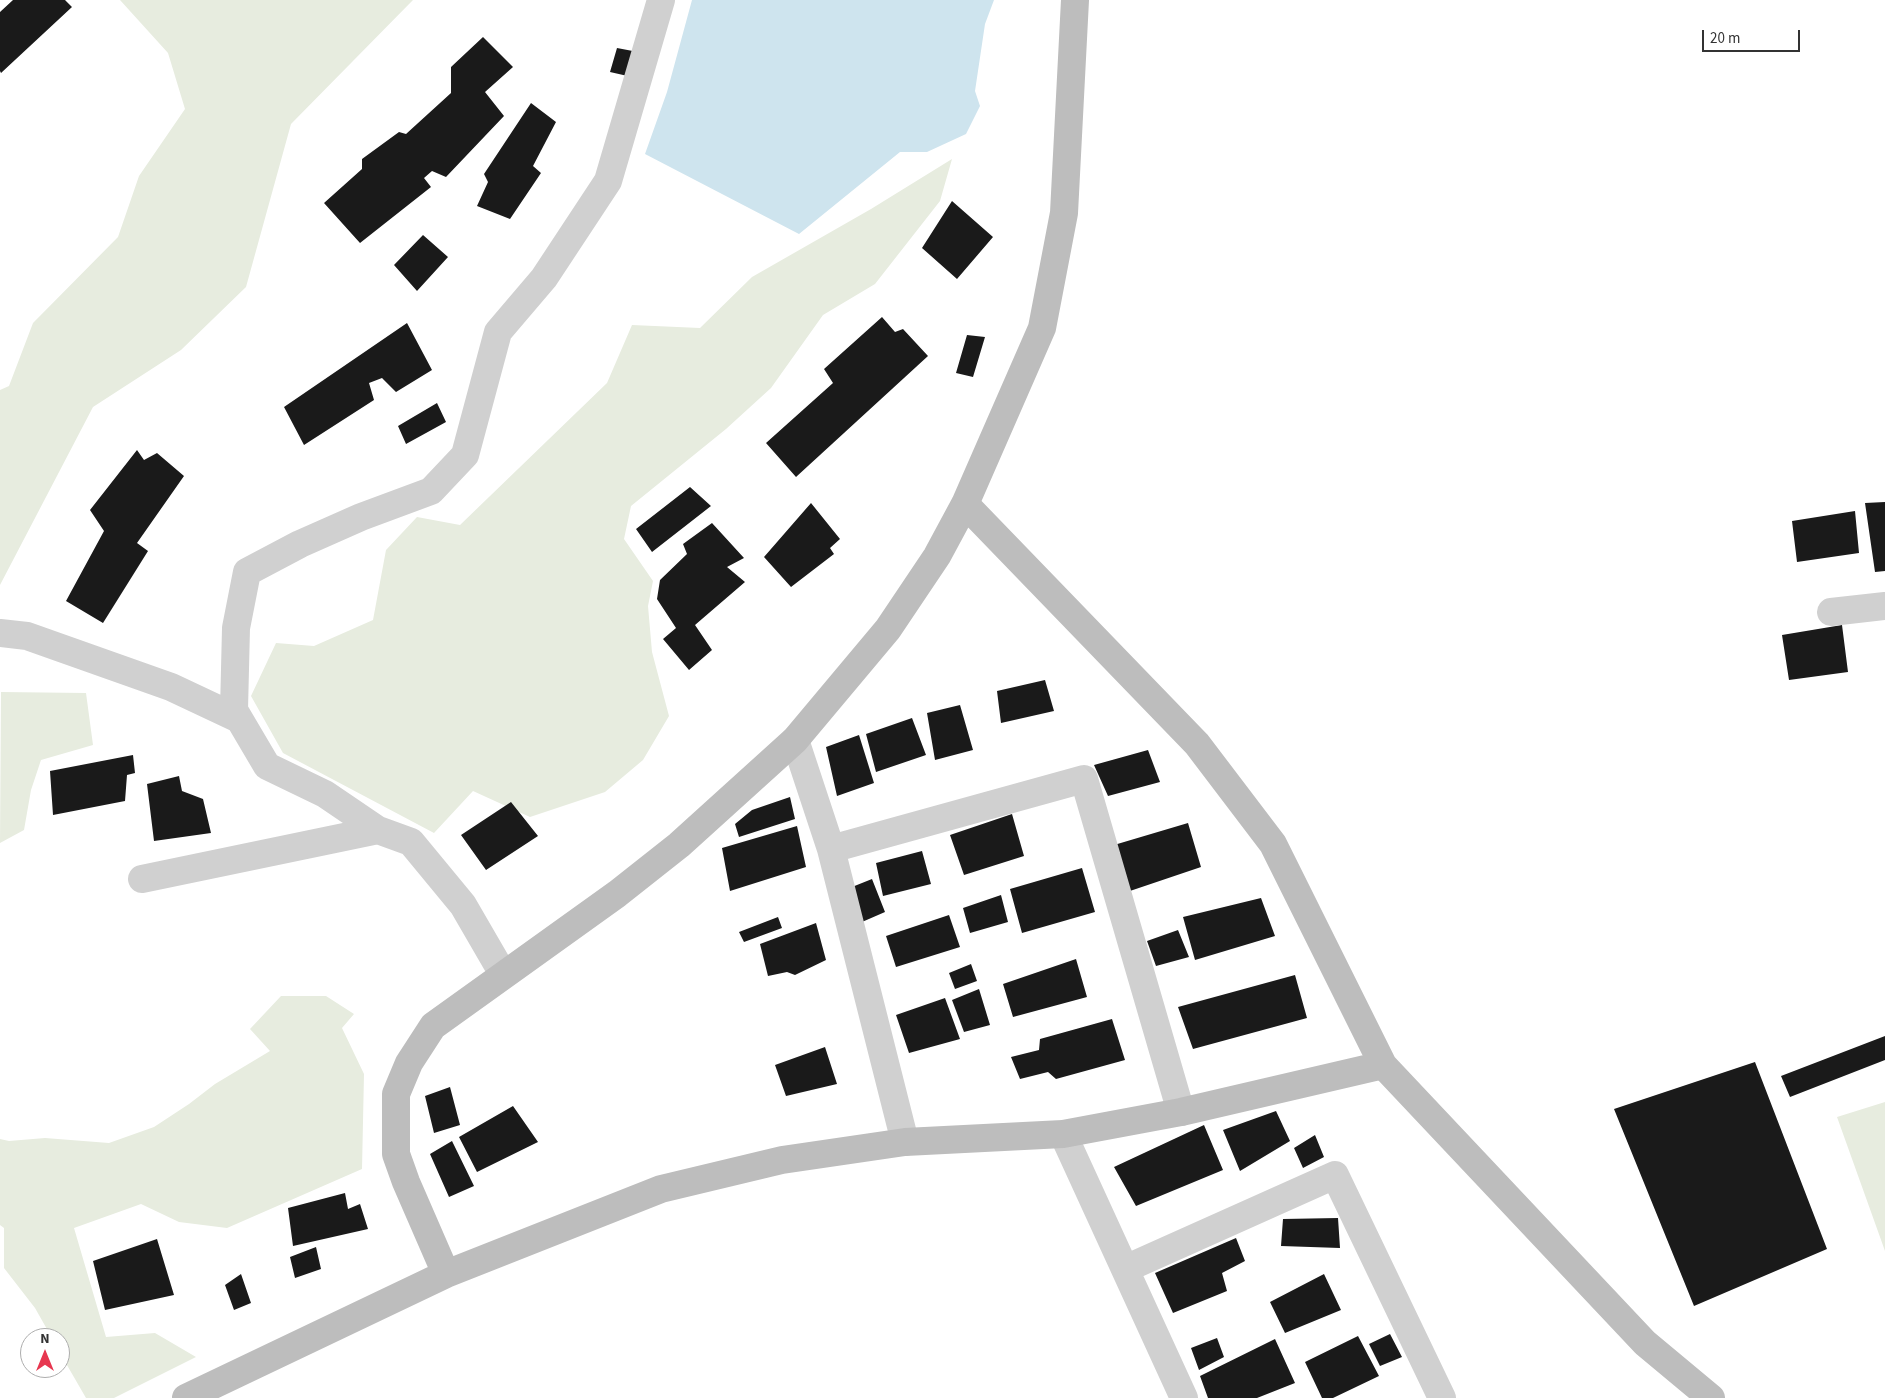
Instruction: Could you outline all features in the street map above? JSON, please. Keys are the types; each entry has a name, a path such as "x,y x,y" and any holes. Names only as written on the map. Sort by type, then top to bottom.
{"street":[{"path":"503,974 464,905 411,842 378,830 325,794 267,766 234,710 236,628 247,572 300,544 361,517 432,492 465,455 498,332 544,278 608,181 661,0"},
{"path":"446,1274 406,1182 396,1154 396,1094 409,1063 433,1026 617,894 679,845 795,740 888,629 937,556 965,504 1042,328 1064,213 1075,0"},
{"path":"965,504 1197,744 1273,844 1383,1065 1645,1343 1711,1398"},
{"path":"1831,612 1885,606"},
{"path":"0,633 27,636 171,687 239,719"},
{"path":"795,740 831,849 905,1142"},
{"path":"831,849 1084,779 1181,1112"},
{"path":"142,879 378,830"},
{"path":"186,1398 446,1274 661,1189 782,1160 905,1142 1063,1134 1181,1112 1383,1065"},
{"path":"1063,1134 1184,1398"},
{"path":"1125,1269 1335,1175 1442,1398"}],"shaded area":[{"path":"120,0 413,0 291,124 246,287 181,350 93,407 0,585 0,390 9,386 33,323 118,237 139,176 185,109 168,53"},
{"path":"952,159 940,201 875,284 823,315 771,388 726,429 631,506 624,539 653,581 648,606 652,652 669,716 643,760 605,792 530,817 473,791 434,833 283,753 251,696 276,643 314,646 373,620 386,550 417,517 460,525 607,383 632,325 700,328 752,277 871,209"},
{"path":"1,692 86,693 93,745 41,760 31,790 24,830 0,843"},
{"path":"281,996 326,996 354,1014 342,1028 364,1074 362,1169 227,1228 179,1222 141,1204 74,1228 106,1337 155,1333 196,1357 114,1398 86,1398 70,1370 70,1328 46,1328 35,1308 4,1268 4,1228 0,1225 0,1139 9,1141 45,1138 109,1143 154,1127 215,1084 270,1051 250,1029"},
{"path":"1885,1102 1885,1251 1837,1117"}],"water":[{"path":"692,0 994,0 985,24 975,91 980,106 966,134 927,152 900,152 799,234 645,154 667,92"}],"building":[{"path":"13,0 65,0 72,7 1,73 0,12"},
{"path":"483,37 513,67 485,92 504,116 446,177 432,171 424,178 431,187 360,243 324,203 362,169 362,159 399,132 406,134 451,93 451,67"},
{"path":"617,48 638,52 632,77 610,72"},
{"path":"531,103 556,122 533,166 541,173 510,219 477,206 488,182 484,174"},
{"path":"952,201 993,237 957,279 922,248"},
{"path":"423,235 448,257 417,291 394,265"},
{"path":"882,317 895,332 903,329 928,356 796,477 766,443 833,383 824,369"},
{"path":"407,323 432,370 396,392 382,378 369,383 374,400 304,445 284,407"},
{"path":"967,335 985,337 973,377 956,373"},
{"path":"437,403 446,422 406,444 398,426"},
{"path":"137,450 144,460 157,453 184,476 137,543 148,551 103,623 66,601 104,531 90,510"},
{"path":"690,487 711,506 652,552 636,529"},
{"path":"1885,502 1885,571 1875,572 1865,503"},
{"path":"811,503 840,539 830,548 834,554 791,587 764,557"},
{"path":"1855,511 1859,553 1797,562 1792,521"},
{"path":"712,523 744,558 727,567 745,582 695,625 712,650 689,670 663,639 676,628 657,599 660,580 687,554 683,544"},
{"path":"1842,625 1848,672 1789,680 1782,635"},
{"path":"1045,680 1054,711 1001,723 997,691"},
{"path":"960,705 973,750 935,760 927,713"},
{"path":"912,718 926,755 876,772 866,734"},
{"path":"859,735 874,783 837,796 826,747"},
{"path":"1148,750 1160,782 1108,796 1094,765"},
{"path":"133,755 135,773 127,775 125,801 53,815 50,771"},
{"path":"179,776 182,791 203,799 211,833 154,841 147,784"},
{"path":"790,797 795,819 739,837 735,824 752,810"},
{"path":"511,802 538,836 486,870 461,835"},
{"path":"1012,814 1024,856 964,875 950,835"},
{"path":"1188,823 1201,867 1127,892 1114,845"},
{"path":"797,826 806,867 730,891 722,848"},
{"path":"922,851 931,884 883,896 876,863"},
{"path":"1082,868 1095,912 1022,933 1010,889"},
{"path":"872,879 885,912 862,922 852,887"},
{"path":"1001,895 1008,922 970,933 963,908"},
{"path":"1261,898 1275,936 1195,960 1183,917"},
{"path":"949,915 960,947 896,967 886,936"},
{"path":"778,917 782,928 744,942 739,932"},
{"path":"816,923 826,960 795,975 787,972 768,976 760,944"},
{"path":"1178,930 1189,957 1156,966 1147,941"},
{"path":"1076,959 1087,997 1013,1017 1003,984"},
{"path":"971,964 977,981 955,989 949,973"},
{"path":"1295,975 1307,1018 1193,1049 1178,1007"},
{"path":"979,989 990,1025 964,1032 952,1000"},
{"path":"945,998 960,1039 909,1053 896,1015"},
{"path":"1112,1019 1125,1060 1056,1079 1048,1072 1020,1079 1011,1057 1039,1050 1040,1039"},
{"path":"1885,1036 1885,1060 1790,1097 1781,1076"},
{"path":"825,1047 837,1084 786,1096 775,1065"},
{"path":"1755,1062 1827,1249 1694,1306 1614,1109"},
{"path":"450,1087 460,1125 434,1133 425,1096"},
{"path":"513,1106 538,1142 477,1172 459,1137"},
{"path":"1276,1111 1290,1141 1240,1171 1223,1130"},
{"path":"1204,1125 1223,1170 1136,1206 1114,1167"},
{"path":"1315,1135 1324,1157 1303,1168 1294,1148"},
{"path":"452,1141 474,1186 449,1197 430,1154"},
{"path":"345,1193 348,1209 360,1204 368,1229 293,1246 288,1208"},
{"path":"1338,1218 1340,1248 1281,1246 1283,1219"},
{"path":"1236,1238 1245,1261 1222,1273 1227,1291 1173,1313 1155,1273"},
{"path":"157,1239 174,1295 105,1310 93,1261"},
{"path":"316,1247 321,1269 295,1278 290,1257"},
{"path":"241,1274 251,1303 234,1310 225,1285"},
{"path":"1324,1274 1341,1310 1285,1333 1270,1302"},
{"path":"1390,1334 1402,1357 1380,1366 1369,1344"},
{"path":"1358,1336 1379,1376 1333,1398 1322,1398 1305,1362"},
{"path":"1217,1338 1224,1357 1199,1370 1191,1348"},
{"path":"1275,1339 1295,1383 1257,1398 1208,1398 1200,1376"}]}
